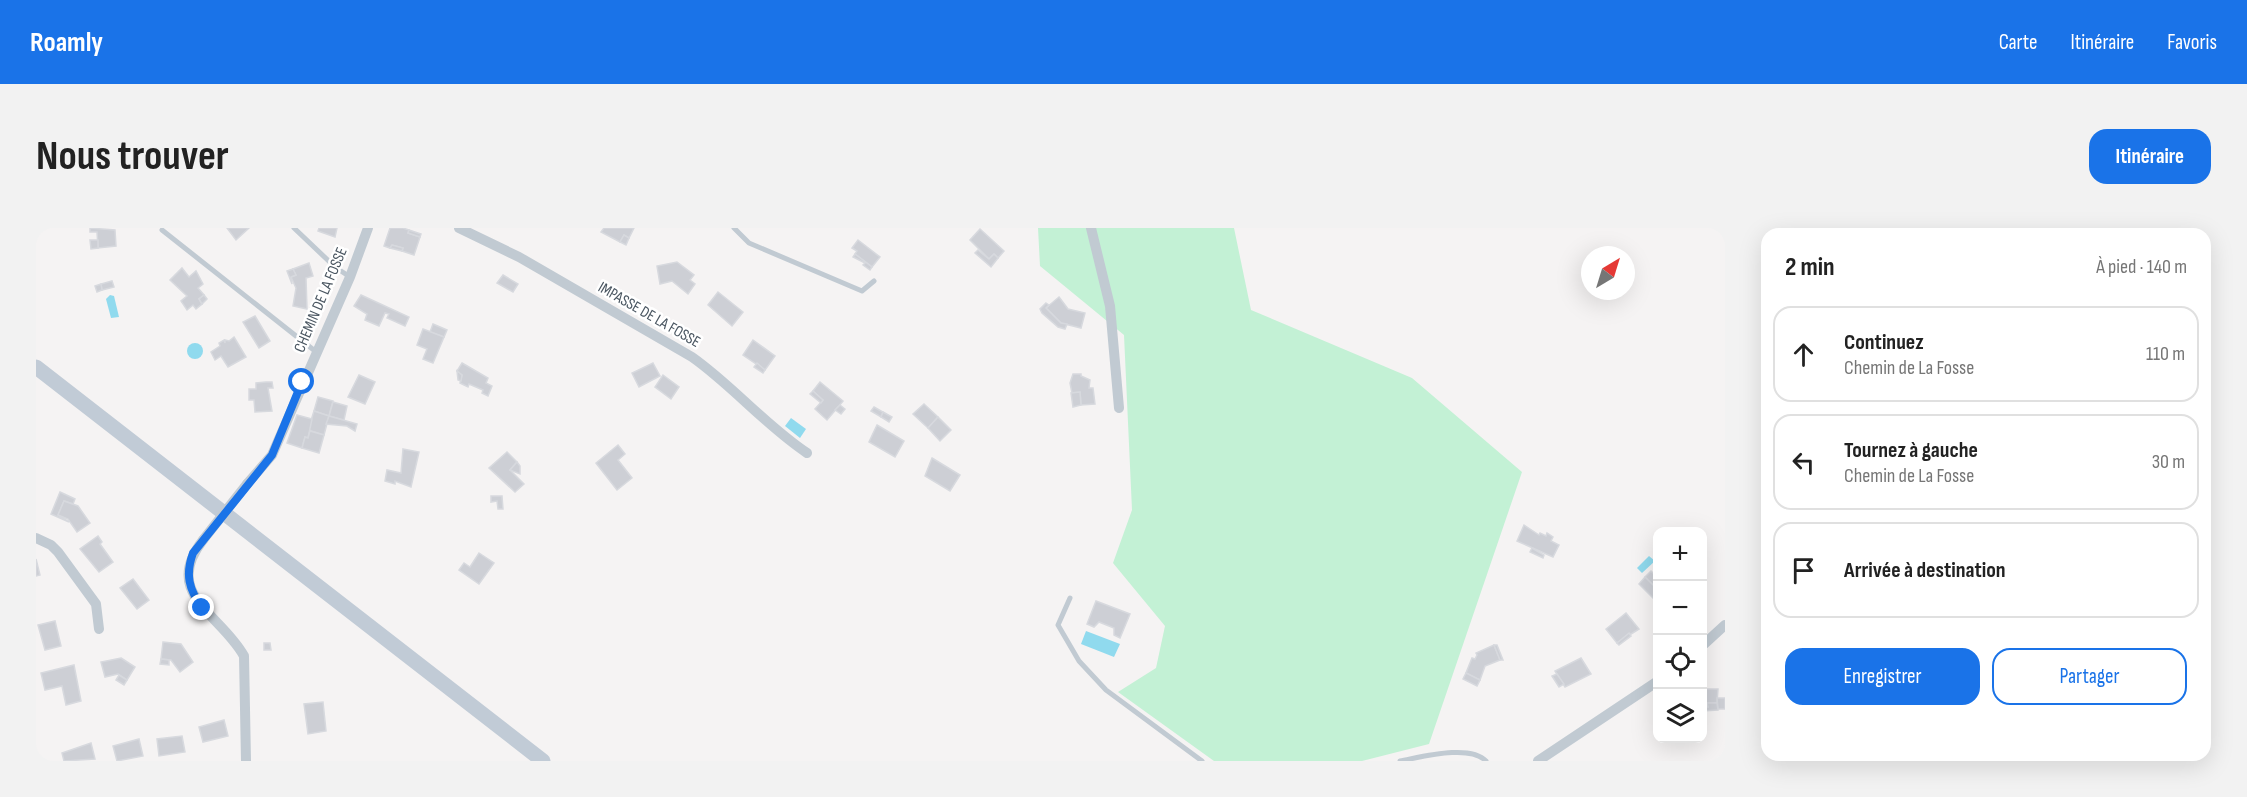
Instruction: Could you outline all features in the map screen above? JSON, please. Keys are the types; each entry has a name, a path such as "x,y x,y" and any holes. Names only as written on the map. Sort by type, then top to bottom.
{"main road":[{"path":"36,367 543,761"}],"street":[{"name":"CHEMIN DE LA FOSSE","path":"246,761 244,656 238,646 202,608 192,593 188,580 188,567 193,553 272,455 315,351 350,277 368,228"},
{"name":"IMPASSE DE LA FOSSE","path":"459,228 519,257 692,357 714,373 780,434 807,453"},
{"path":"1091,228 1110,306 1119,408"},
{"path":"36,538 51,545 58,552 96,604 99,629"},
{"path":"1707,641 1725,625"},
{"path":"1538,761 1653,684"}],"lane":[{"path":"294,228 335,267 350,277"},
{"path":"734,228 749,243 862,291 874,281"},
{"path":"162,230 315,351"},
{"path":"1071,598 1058,625 1079,661 1106,690 1202,761"},
{"path":"1457,760 1461,752"},
{"path":"1400,761 1461,752 1473,753 1486,761"}],"green space":[{"path":"1038,228 1234,228 1251,310 1412,378 1522,472 1429,744 1362,761 1214,761 1118,692 1156,668 1165,626 1113,563 1132,510 1124,335 1040,266"}],"water":[{"path":"110,295 114,296 119,317 111,318 106,299"},
{"path":"195,343 203,351 195,359 187,351"},
{"path":"791,418 806,429 800,438 785,426"},
{"path":"1649,556 1653,559 1653,563 1642,573 1637,568"},
{"path":"1086,631 1120,644 1114,657 1081,644"}],"building":[{"path":"90,228 115,230 116,246 98,248 97,232 90,232"},
{"path":"227,228 249,228 236,240"},
{"path":"319,228 337,228 335,237 318,231"},
{"path":"390,228 403,228 409,230 408,233 420,237 414,255 402,251 403,248 392,245 390,248 384,246"},
{"path":"604,228 634,228 629,238 624,235 620,242 601,232"},
{"path":"980,229 1004,251 998,258 994,254 989,259 970,240"},
{"path":"409,230 421,234 420,237 408,233"},
{"path":"624,235 629,238 626,245 620,242"},
{"path":"90,240 98,240 98,248 91,249"},
{"path":"858,240 880,257 872,267 855,254 857,251 852,248"},
{"path":"392,245 403,248 402,251 390,248"},
{"path":"978,250 989,259 994,254 998,258 991,267 975,253"},
{"path":"855,254 872,267 870,270 863,265 865,263 853,257"},
{"path":"677,262 694,275 690,280 695,284 688,294 672,281 660,284 657,266"},
{"path":"309,263 313,276 306,278 307,309 293,306 296,288 291,277 296,275 293,269"},
{"path":"182,268 189,277 196,271 203,284 198,288 204,295 199,299 202,304 196,309 193,305 187,310 181,301 187,296 170,280"},
{"path":"293,269 296,275 291,277 292,284 287,271"},
{"path":"503,275 518,284 513,292 497,283"},
{"path":"112,281 114,287 102,290 101,284"},
{"path":"101,284 102,290 97,292 95,286"},
{"path":"718,292 743,312 732,326 708,305"},
{"path":"204,295 207,299 202,304 199,299"},
{"path":"361,295 409,317 405,326 387,318 389,314 385,313 379,326 365,320 367,314 354,306"},
{"path":"1059,297 1068,309 1085,313 1081,328 1061,323 1046,308"},
{"path":"1046,303 1049,305 1046,308 1061,323 1067,324 1065,329 1058,327 1042,313 1040,309"},
{"path":"255,316 270,341 259,348 243,322"},
{"path":"433,324 447,330 444,337 430,332"},
{"path":"423,329 444,337 433,363 423,359 427,349 417,345"},
{"path":"234,337 246,357 228,367 221,356 215,360 211,352 220,346 219,343 224,340 225,343 225,340 229,341"},
{"path":"753,340 775,356 765,370 743,355"},
{"path":"462,363 488,378 486,383 492,386 488,396 482,393 483,390 460,383 462,375 457,371"},
{"path":"653,363 660,376 639,387 632,373"},
{"path":"757,363 765,370 763,373 754,367"},
{"path":"457,371 462,375 461,381 458,380"},
{"path":"1073,374 1081,374 1090,380 1089,388 1093,388 1095,404 1081,405 1080,392 1072,393 1070,383"},
{"path":"359,375 375,382 365,404 348,397"},
{"path":"663,375 679,387 671,399 655,387"},
{"path":"272,382 273,388 268,388 272,411 255,412 254,400 249,400 249,389 256,389 256,383"},
{"path":"820,382 843,401 827,420 815,409 823,400 813,391"},
{"path":"813,391 823,400 821,403 810,394"},
{"path":"1080,392 1081,405 1073,407 1071,393"},
{"path":"318,397 333,401 329,416 314,411"},
{"path":"333,402 347,406 344,420 329,416"},
{"path":"924,404 938,417 928,428 913,414"},
{"path":"840,405 845,409 841,414 835,410"},
{"path":"874,407 883,412 881,417 871,411"},
{"path":"314,411 329,416 324,435 308,430"},
{"path":"883,412 892,417 889,422 881,417"},
{"path":"297,415 312,419 308,438 305,437 302,448 287,443"},
{"path":"329,416 357,424 355,431 347,426 326,424"},
{"path":"938,417 951,430 940,441 928,428"},
{"path":"877,425 904,441 895,457 869,442"},
{"path":"310,431 324,435 319,453 302,448 305,437 308,438"},
{"path":"618,445 625,454 618,460 632,478 617,490 596,463"},
{"path":"403,449 419,452 411,487 395,481 395,484 385,481 387,470 401,473"},
{"path":"507,452 517,462 510,470 524,484 515,492 489,468"},
{"path":"932,458 960,475 950,491 925,476"},
{"path":"517,462 520,466 520,474 510,470"},
{"path":"60,492 75,499 73,504 64,501 58,515 69,522 51,514"},
{"path":"491,496 502,496 503,509 498,509 497,501 491,502"},
{"path":"64,501 78,506 90,523 77,532 68,519 58,515"},
{"path":"1524,525 1539,535 1540,533 1546,536 1547,533 1553,537 1551,541 1559,545 1553,557 1517,541"},
{"path":"98,536 102,542 100,544 113,562 99,572 80,549"},
{"path":"1532,548 1544,555 1543,558 1530,552"},
{"path":"479,553 494,563 479,584 459,570 464,563 470,567"},
{"path":"36,559 40,575 36,576"},
{"path":"1651,571 1653,573 1653,585 1645,577"},
{"path":"1645,577 1653,585 1653,598 1639,584"},
{"path":"133,579 149,600 137,609 120,588"},
{"path":"1096,601 1130,614 1120,638 1114,635 1114,628 1099,622 1094,627 1087,624"},
{"path":"1626,613 1639,629 1617,643 1606,629"},
{"path":"55,621 61,646 45,650 38,625"},
{"path":"1629,633 1631,636 1619,645 1617,643"},
{"path":"163,642 181,644 193,662 180,672 171,660 161,659"},
{"path":"264,643 270,643 271,650 264,650"},
{"path":"1494,645 1500,660 1485,666 1480,680 1466,673 1476,653"},
{"path":"1494,645 1497,645 1503,660 1500,660"},
{"path":"121,658 135,667 127,680 118,674 105,677 101,662"},
{"path":"1581,658 1591,674 1565,687 1555,671"},
{"path":"161,659 169,660 169,665 160,664"},
{"path":"74,665 81,701 66,705 62,686 45,690 41,673"},
{"path":"1466,673 1480,680 1477,686 1463,679"},
{"path":"1557,674 1564,684 1559,687 1552,676"},
{"path":"119,675 127,680 124,685 116,680"},
{"path":"1707,689 1718,689 1717,703 1707,703"},
{"path":"1717,698 1725,698 1725,709 1718,709"},
{"path":"323,702 326,731 308,734 304,704"},
{"path":"1707,703 1717,703 1718,710 1707,711"},
{"path":"224,720 228,736 203,742 199,727"},
{"path":"182,736 185,752 159,756 157,739"},
{"path":"139,739 143,756 117,761 113,746"},
{"path":"91,743 95,759 64,761 62,753"}],"route":[{"path":"202,608 192,593 188,580 188,567 193,553 272,455 302,382"}]}
